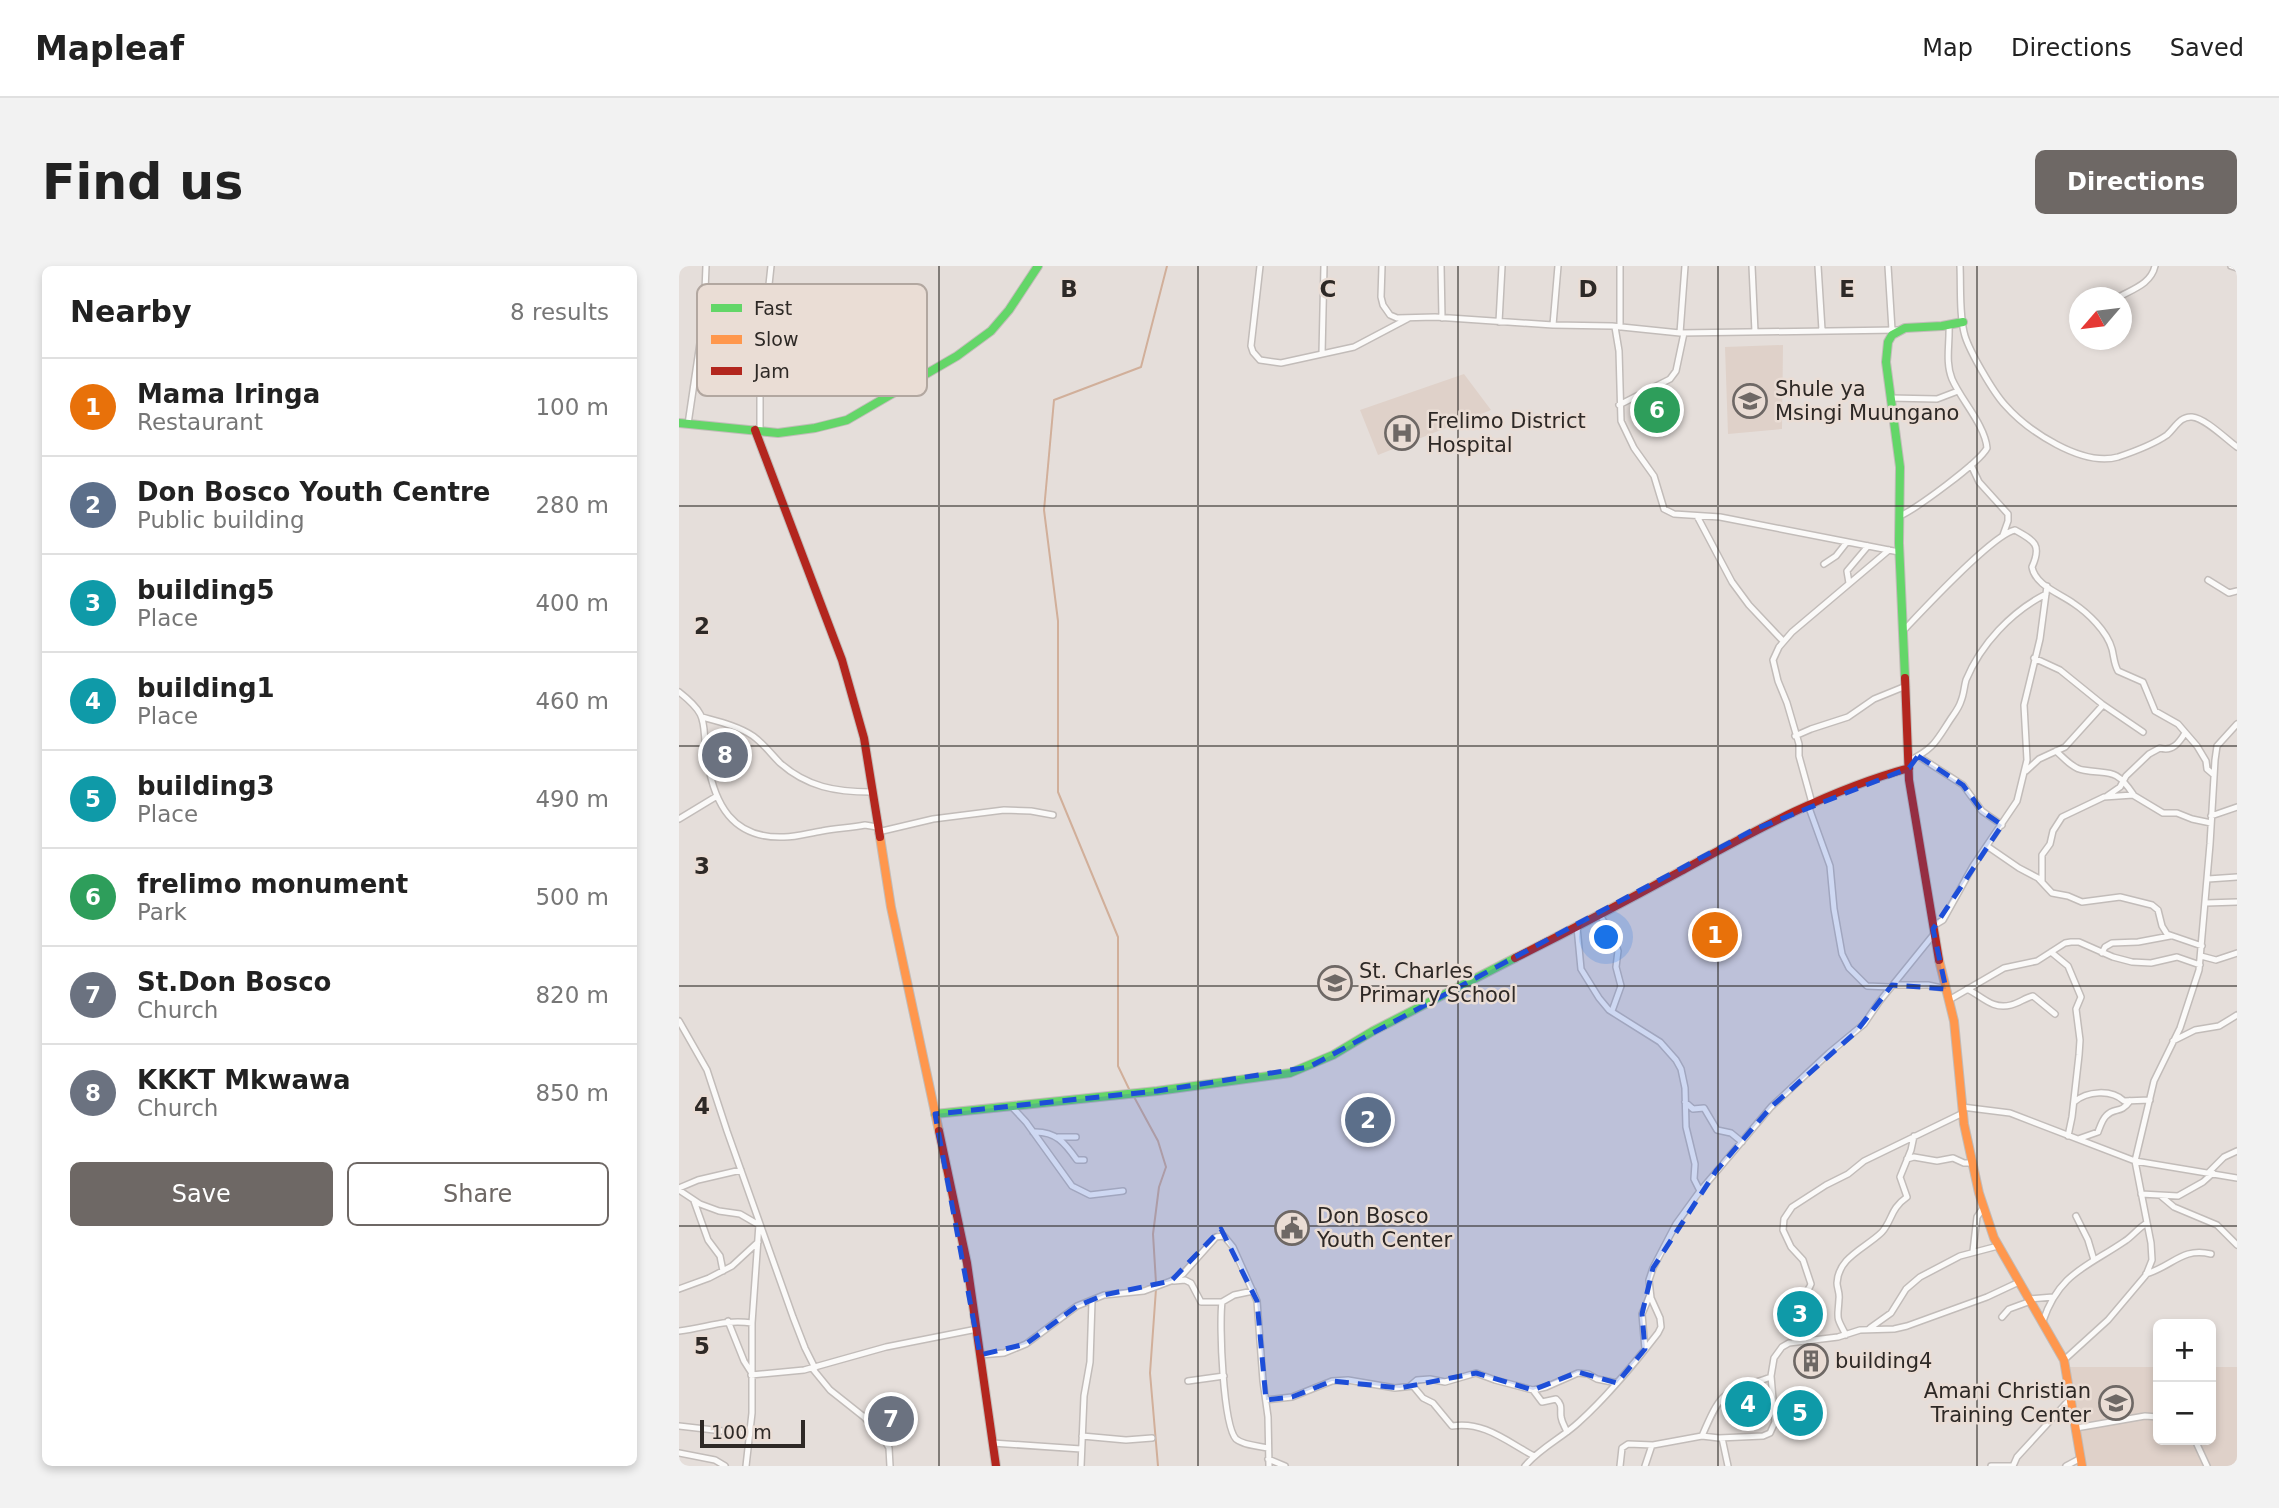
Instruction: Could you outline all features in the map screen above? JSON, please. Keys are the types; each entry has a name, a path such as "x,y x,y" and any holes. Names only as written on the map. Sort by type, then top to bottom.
{"street":[{"path":"705,284 706,266"},
{"path":"769,284 771,266"},
{"path":"927,373 957,356 991,331 1009,310 1038,266"},
{"path":"1260,266 1251,346 1260,360 1281,363 1354,347 1409,318"},
{"path":"1322,354 1324,266"},
{"path":"1382,266 1381,297 1390,315 1398,318 1617,327 1682,333 1897,330 1963,322"},
{"path":"1441,266 1442,318"},
{"path":"1499,322 1502,266"},
{"path":"1553,325 1558,266"},
{"path":"1620,266 1617,327 1621,421 1625,434 1654,476 1664,509 1674,514 1720,517 1899,552"},
{"path":"1619,405 1670,379 1676,371 1682,333 1685,266"},
{"path":"1752,266 1755,332"},
{"path":"1818,266 1822,330"},
{"path":"1888,266 1897,330"},
{"path":"1960,266 1963,332 2003,402 2019,419 2075,453 2099,460 2118,457 2165,436 2181,421 2190,417 2198,419 2237,447"},
{"path":"2132,290 2151,279 2155,266"},
{"path":"2231,266 2237,268"},
{"path":"1901,516 1984,453 1986,443 1951,377 1948,362 1949,325"},
{"path":"1897,330 1892,335 1887,351 1899,467 1899,552 1909,764 1934,930 1954,1021 1962,1110 1983,1208 1998,1246 2064,1360 2082,1462 2066,1466"},
{"path":"697,352 683,423 778,433 846,420 888,396"},
{"path":"1890,398 1937,399 1958,391"},
{"path":"759,396 757,430 850,681 864,738 891,907 967,1263 996,1466"},
{"path":"1971,465 1979,482 2008,514 2019,532 2031,540 2037,549 2032,571 2046,586 2081,608 2100,628 2111,644 2117,671 2143,682 2155,711 2174,721 2197,746 2207,768 2214,775"},
{"path":"2003,535 2008,514"},
{"path":"1697,516 1737,589 1783,640"},
{"path":"1903,631 1960,573 2003,535 2011,531 2019,532"},
{"path":"1824,564 1836,556 1847,542"},
{"path":"1849,583 1847,571 1868,546"},
{"path":"1889,550 1783,640 1773,660 1787,703 1810,804 1831,866 1838,934 1846,963 1867,986 1928,985 1946,989"},
{"path":"2209,580 2229,593 2237,592"},
{"path":"1525,1466 1545,1445 1567,1432 1617,1383 1661,1328 1660,1318 1650,1295 1649,1280 1676,1224 1700,1191 1785,1093 1857,1032 1943,920 1973,866 2017,801 2027,760 2024,705 2040,639 2046,586"},
{"path":"935,1114 1157,1091 1290,1073 1341,1053 1373,1031 1600,915 1753,830 1909,764 1934,746 1940,737 1960,705 1965,682 1999,628 2012,616 2046,594"},
{"path":"2034,658 2060,670 2103,705 2143,732"},
{"path":"1795,736 1848,717 1874,699 1906,686"},
{"path":"679,692 695,705 702,717 708,766 716,796 736,824 761,835 785,837 865,825 877,829 1004,810 1053,815"},
{"path":"2024,774 2039,759 2070,742 2103,705"},
{"path":"702,717 742,729 755,737 778,761 805,780 837,791 871,792"},
{"path":"2064,1360 2108,1320 2146,1275 2152,1255 2135,1161 2154,1081 2189,1004 2200,965 2217,746 2237,724"},
{"path":"2042,881 2042,855 2063,816 2119,788 2126,776 2148,754 2159,748 2172,748 2185,733"},
{"path":"2056,751 2082,770 2111,772 2123,781 2133,794 2162,813 2177,813 2192,819 2211,820 2237,807"},
{"path":"1918,756 1963,785 1982,811 2002,825"},
{"path":"2107,796 2133,794"},
{"path":"679,820 716,796"},
{"path":"1987,845 2042,881 2052,893 2078,901 2120,897 2152,905 2158,910 2162,926 2170,936"},
{"path":"2208,879 2237,877"},
{"path":"2206,903 2237,902"},
{"path":"1600,915 1618,951 1616,967 1621,986 1612,1011"},
{"path":"1577,926 1581,969 1599,998 1612,1011 1660,1042 1676,1059 1685,1088 1686,1127 1695,1164 1693,1179 1700,1191"},
{"path":"2102,953 2105,947 2112,943 2138,942 2170,936 2202,946"},
{"path":"1949,1000 2004,968 2037,961 2065,943 2079,942 2102,953 2132,962 2151,963 2177,957 2200,965"},
{"path":"2051,951 2068,966 2081,993 2076,1009 2080,1040 2068,1136"},
{"path":"2201,956 2214,961 2237,953"},
{"path":"1967,989 1986,1002 2000,1006 2014,1004 2033,996 2055,1014"},
{"path":"2173,1041 2195,1030 2219,1026 2237,1015"},
{"path":"679,1021 708,1070 759,1223 813,1368 830,1390 877,1429 889,1448 890,1466"},
{"path":"2074,1102 2083,1094 2095,1093 2118,1095 2122,1100 2150,1100"},
{"path":"2077,1140 2098,1132 2103,1118 2111,1111 2125,1109 2130,1101"},
{"path":"1685,1102 1693,1109 1704,1108 1717,1130 1731,1133 1742,1142"},
{"path":"1012,1107 1034,1132 1068,1182 1090,1195 1123,1191"},
{"path":"1796,1342 1789,1325 1790,1310 1811,1284 1803,1260 1784,1235 1784,1219 1787,1213 1864,1161 1962,1110 2010,1114 2135,1161 2237,1178"},
{"path":"1034,1132 1058,1137 1076,1137"},
{"path":"1846,1335 1837,1312 1840,1268 1847,1259 1873,1241 1885,1228 1895,1207 1907,1197 1901,1177 1914,1136"},
{"path":"1058,1137 1077,1160 1084,1160"},
{"path":"2141,1194 2178,1196 2203,1182 2224,1157 2237,1151"},
{"path":"1907,1159 1914,1157 1937,1161 1951,1158 1973,1163"},
{"path":"741,1170 698,1180 679,1189 700,1204 719,1211 740,1214 759,1223"},
{"path":"2161,1196 2174,1207 2217,1225 2237,1245"},
{"path":"693,1199 708,1240 722,1260 723,1271"},
{"path":"1973,1251 1977,1217 1983,1208"},
{"path":"2076,1216 2094,1260"},
{"path":"746,1466 752,1413 752,1323 759,1223"},
{"path":"2043,1321 2061,1285 2094,1260 2129,1239 2147,1223"},
{"path":"980,1355 1004,1353 1026,1345 1077,1306 1112,1293 1144,1291 1171,1281 1183,1274 1216,1237 1221,1235 1228,1238 1233,1247 1258,1308 1268,1418 1269,1462 1285,1466"},
{"path":"679,1289 732,1266 758,1242"},
{"path":"1870,1328 1891,1313 1906,1289 1920,1277 1945,1262 1973,1251 1998,1246"},
{"path":"2146,1275 2189,1252 2211,1254"},
{"path":"1171,1281 1188,1281 1201,1302 1221,1303 1234,1295 1253,1291"},
{"path":"1620,1466 1624,1446 1628,1444 1651,1445 1702,1436 1722,1438 1763,1436 1770,1433 1775,1414 1771,1377 1777,1352 1789,1343 1846,1335 1870,1328 1894,1329 1914,1324 2019,1282"},
{"path":"1645,1349 1642,1314 1650,1295"},
{"path":"2002,1317 2009,1309 2030,1300 2053,1297"},
{"path":"1081,1466 1092,1301"},
{"path":"1221,1303 1224,1376 1233,1434 1243,1443 1268,1448"},
{"path":"679,1331 728,1321 752,1323"},
{"path":"728,1321 751,1374"},
{"path":"751,1374 813,1368 886,1347 977,1329"},
{"path":"1410,1386 1417,1380 1445,1382 1476,1373 1533,1390 1579,1373 1597,1380 1617,1383"},
{"path":"1188,1381 1224,1376"},
{"path":"1702,1436 1712,1411 1725,1394 1771,1377"},
{"path":"1266,1400 1292,1397 1332,1381 1348,1380 1395,1388 1410,1386 1416,1388 1423,1398 1433,1404 1449,1425 1490,1430 1534,1456"},
{"path":"1533,1390 1542,1402 1556,1399 1559,1401 1567,1432"},
{"path":"1990,1466 2013,1466 2017,1457 2071,1398"},
{"path":"2076,1428 2153,1417"},
{"path":"679,1426 749,1434"},
{"path":"1082,1436 1126,1440 1152,1438"},
{"path":"1722,1438 1728,1466"},
{"path":"992,1443 1081,1449"},
{"path":"1645,1466 1651,1445"},
{"path":"2197,1445 2207,1466"},
{"path":"679,1453 715,1460 725,1466"}],"highlighted area":[{"path":"1918,756 1963,785 1982,811 2002,825 1933,929 1946,989 1892,985 1856,1032 1771,1107 1716,1171 1653,1268 1642,1314 1645,1349 1617,1383 1578,1372 1533,1390 1476,1373 1400,1388 1332,1381 1292,1397 1266,1400 1257,1301 1221,1229 1171,1281 1104,1295 1077,1306 1026,1344 980,1355 935,1114 1157,1091 1309,1067 1753,830 1909,768"}],"shaded area":[{"path":"1783,345 1782,429 1728,434 1725,347"},
{"name":"Frelimo District Hospital","path":"1464,374 1491,410 1378,455 1360,410"},
{"name":"Amani Christian Training Center","path":"2069,1367 2153,1367 2153,1445 2216,1445 2216,1367 2237,1367 2237,1466 2082,1466"}],"waterway":[{"path":"1130,1091 1118,1066 1118,937 1058,792 1058,621 1044,510 1054,400 1141,367 1167,266"},
{"path":"1133,1095 1158,1141 1166,1167 1159,1187 1153,1234 1156,1283"},
{"path":"1156,1289 1150,1373 1158,1466"}],"traffic: fast":[{"path":"927,373 991,331 1009,310 1038,266"},
{"path":"1905,678 1899,543 1900,467 1886,362 1888,342 1892,335 1905,328 1963,322"},
{"path":"679,423 778,433 847,420 888,396"},
{"path":"935,1114 1157,1091 1290,1073 1333,1055 1373,1031 1515,958"}],"traffic: slow":[{"path":"880,837 891,907 939,1131"},
{"path":"1939,960 1954,1021 1964,1124 1979,1193 1994,1238 2064,1360 2082,1466"}],"traffic: jam":[{"path":"755,430 842,660 864,738 880,837"},
{"path":"1905,678 1909,780 1939,960"},
{"path":"1515,958 1792,813 1849,788 1909,768"},
{"path":"939,1131 967,1263 996,1466"}],"place":[{"name":"Shule ya Msingi Muungano","path":"1750,401"},
{"name":"frelimo monument","path":"1657,410"},
{"name":"Frelimo District Hospital","path":"1402,433"},
{"name":"KKKT Mkwawa","path":"725,755"},
{"name":"Mama Iringa","path":"1715,935"},
{"name":"St. Charles Primary School","path":"1335,983"},
{"name":"Don Bosco Youth Centre","path":"1368,1120"},
{"name":"Don Bosco Youth Center","path":"1292,1228"},
{"name":"building5","path":"1800,1314"},
{"name":"building4","path":"1811,1361"},
{"name":"Amani Christian Training Center","path":"2116,1403"},
{"name":"building1","path":"1748,1404"},
{"name":"building3","path":"1800,1413"},
{"name":"St.Don Bosco","path":"891,1419"}]}
